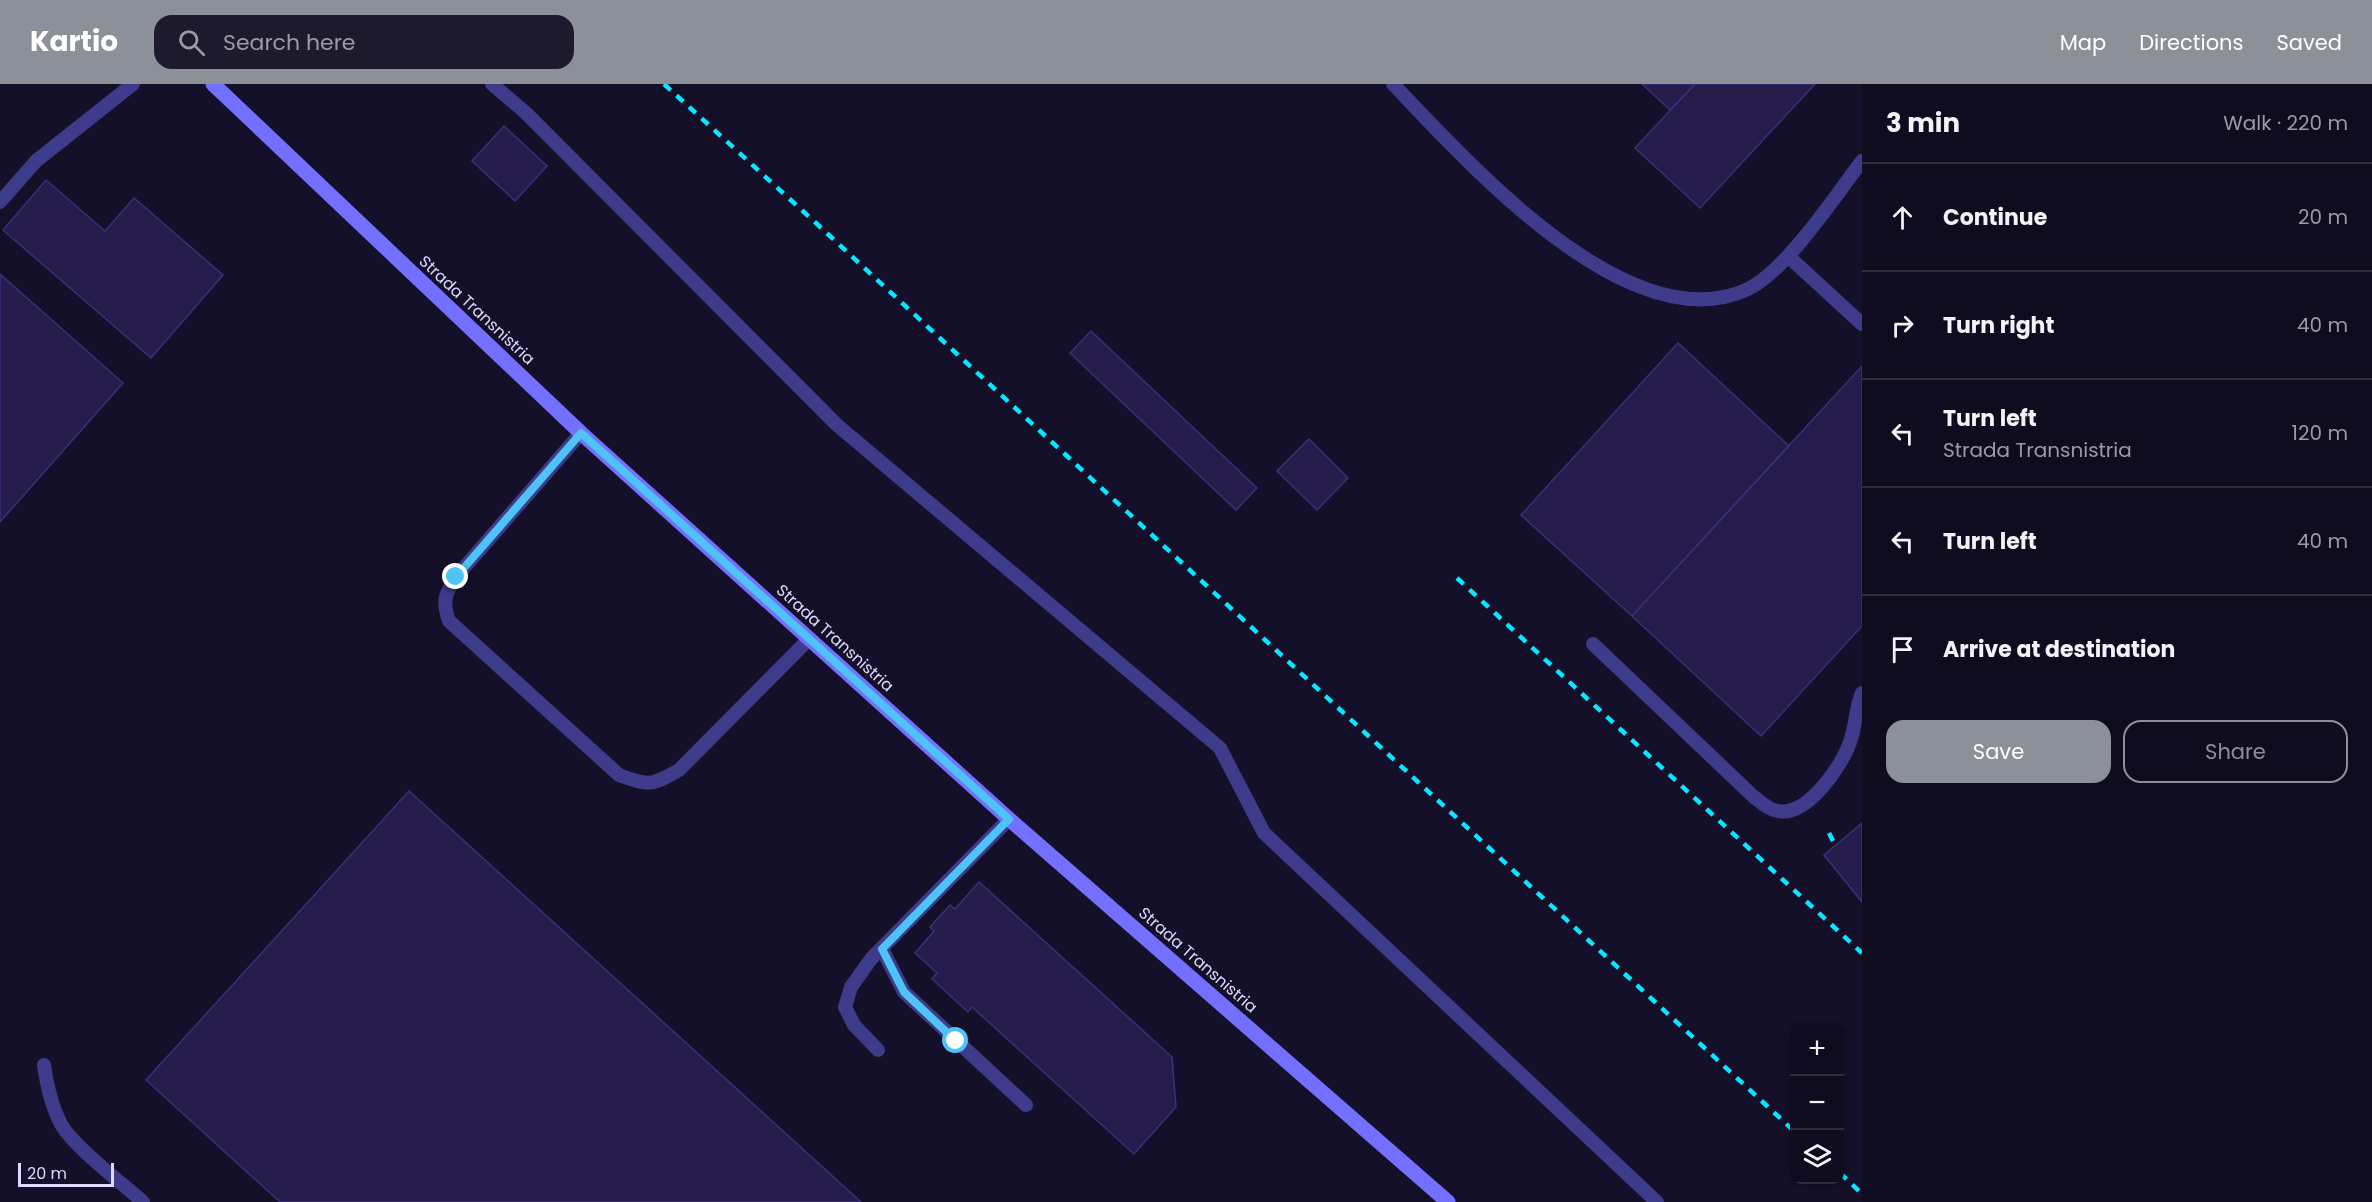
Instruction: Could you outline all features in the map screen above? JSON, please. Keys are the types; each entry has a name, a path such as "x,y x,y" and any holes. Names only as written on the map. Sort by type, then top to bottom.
{"street":[{"name":"Strada Transnistria","path":"213,84 581,433 1009,819 1448,1202"}],"lane":[{"path":"0,202 36,161 133,84"},
{"path":"492,84 526,113 837,425 1220,748 1264,833 1657,1202"},
{"path":"1393,84 1470,163 1547,233 1639,288 1689,300 1723,297 1748,289 1778,268 1862,161"},
{"path":"1788,256 1862,324"},
{"path":"581,433 456,577 448,588 444,604 449,621 619,776 644,784 660,780 679,770 809,639"},
{"path":"1593,644 1754,797 1777,812 1791,811 1802,806 1841,762 1851,740 1852,725 1862,693"},
{"path":"878,1050 854,1025 845,1007 851,987 871,959 1009,819"},
{"path":"882,949 900,985 911,999 1026,1105"},
{"path":"44,1065 47,1092 62,1126 143,1202"}],"building":[{"path":"1642,84 1695,84 1670,110"},
{"path":"1695,84 1815,84 1700,208 1635,148"},
{"path":"504,126 547,166 515,201 472,161"},
{"path":"46,180 105,231 134,198 223,275 151,358 3,230"},
{"path":"0,274 123,383 0,522"},
{"path":"1091,331 1257,488 1236,510 1070,353"},
{"path":"1678,343 1789,446 1632,616 1521,515"},
{"path":"1862,366 1862,626 1761,736 1632,616"},
{"path":"1309,439 1348,478 1317,510 1277,471"},
{"path":"409,791 861,1202 280,1202 146,1080"},
{"path":"1862,823 1862,902 1824,855"},
{"path":"979,882 1172,1057 1176,1107 1134,1154 972,1007 968,1012 932,979 937,973 915,953 934,931 930,927 950,905 955,909"}],"railway":[{"path":"664,84 1793,1130"},
{"path":"1457,578 1862,953"},
{"path":"1829,833 1835,845"},
{"path":"1844,1177 1862,1194"}],"route":[{"path":"456,577 581,433 1009,819 882,949 904,992 956,1041"}]}
